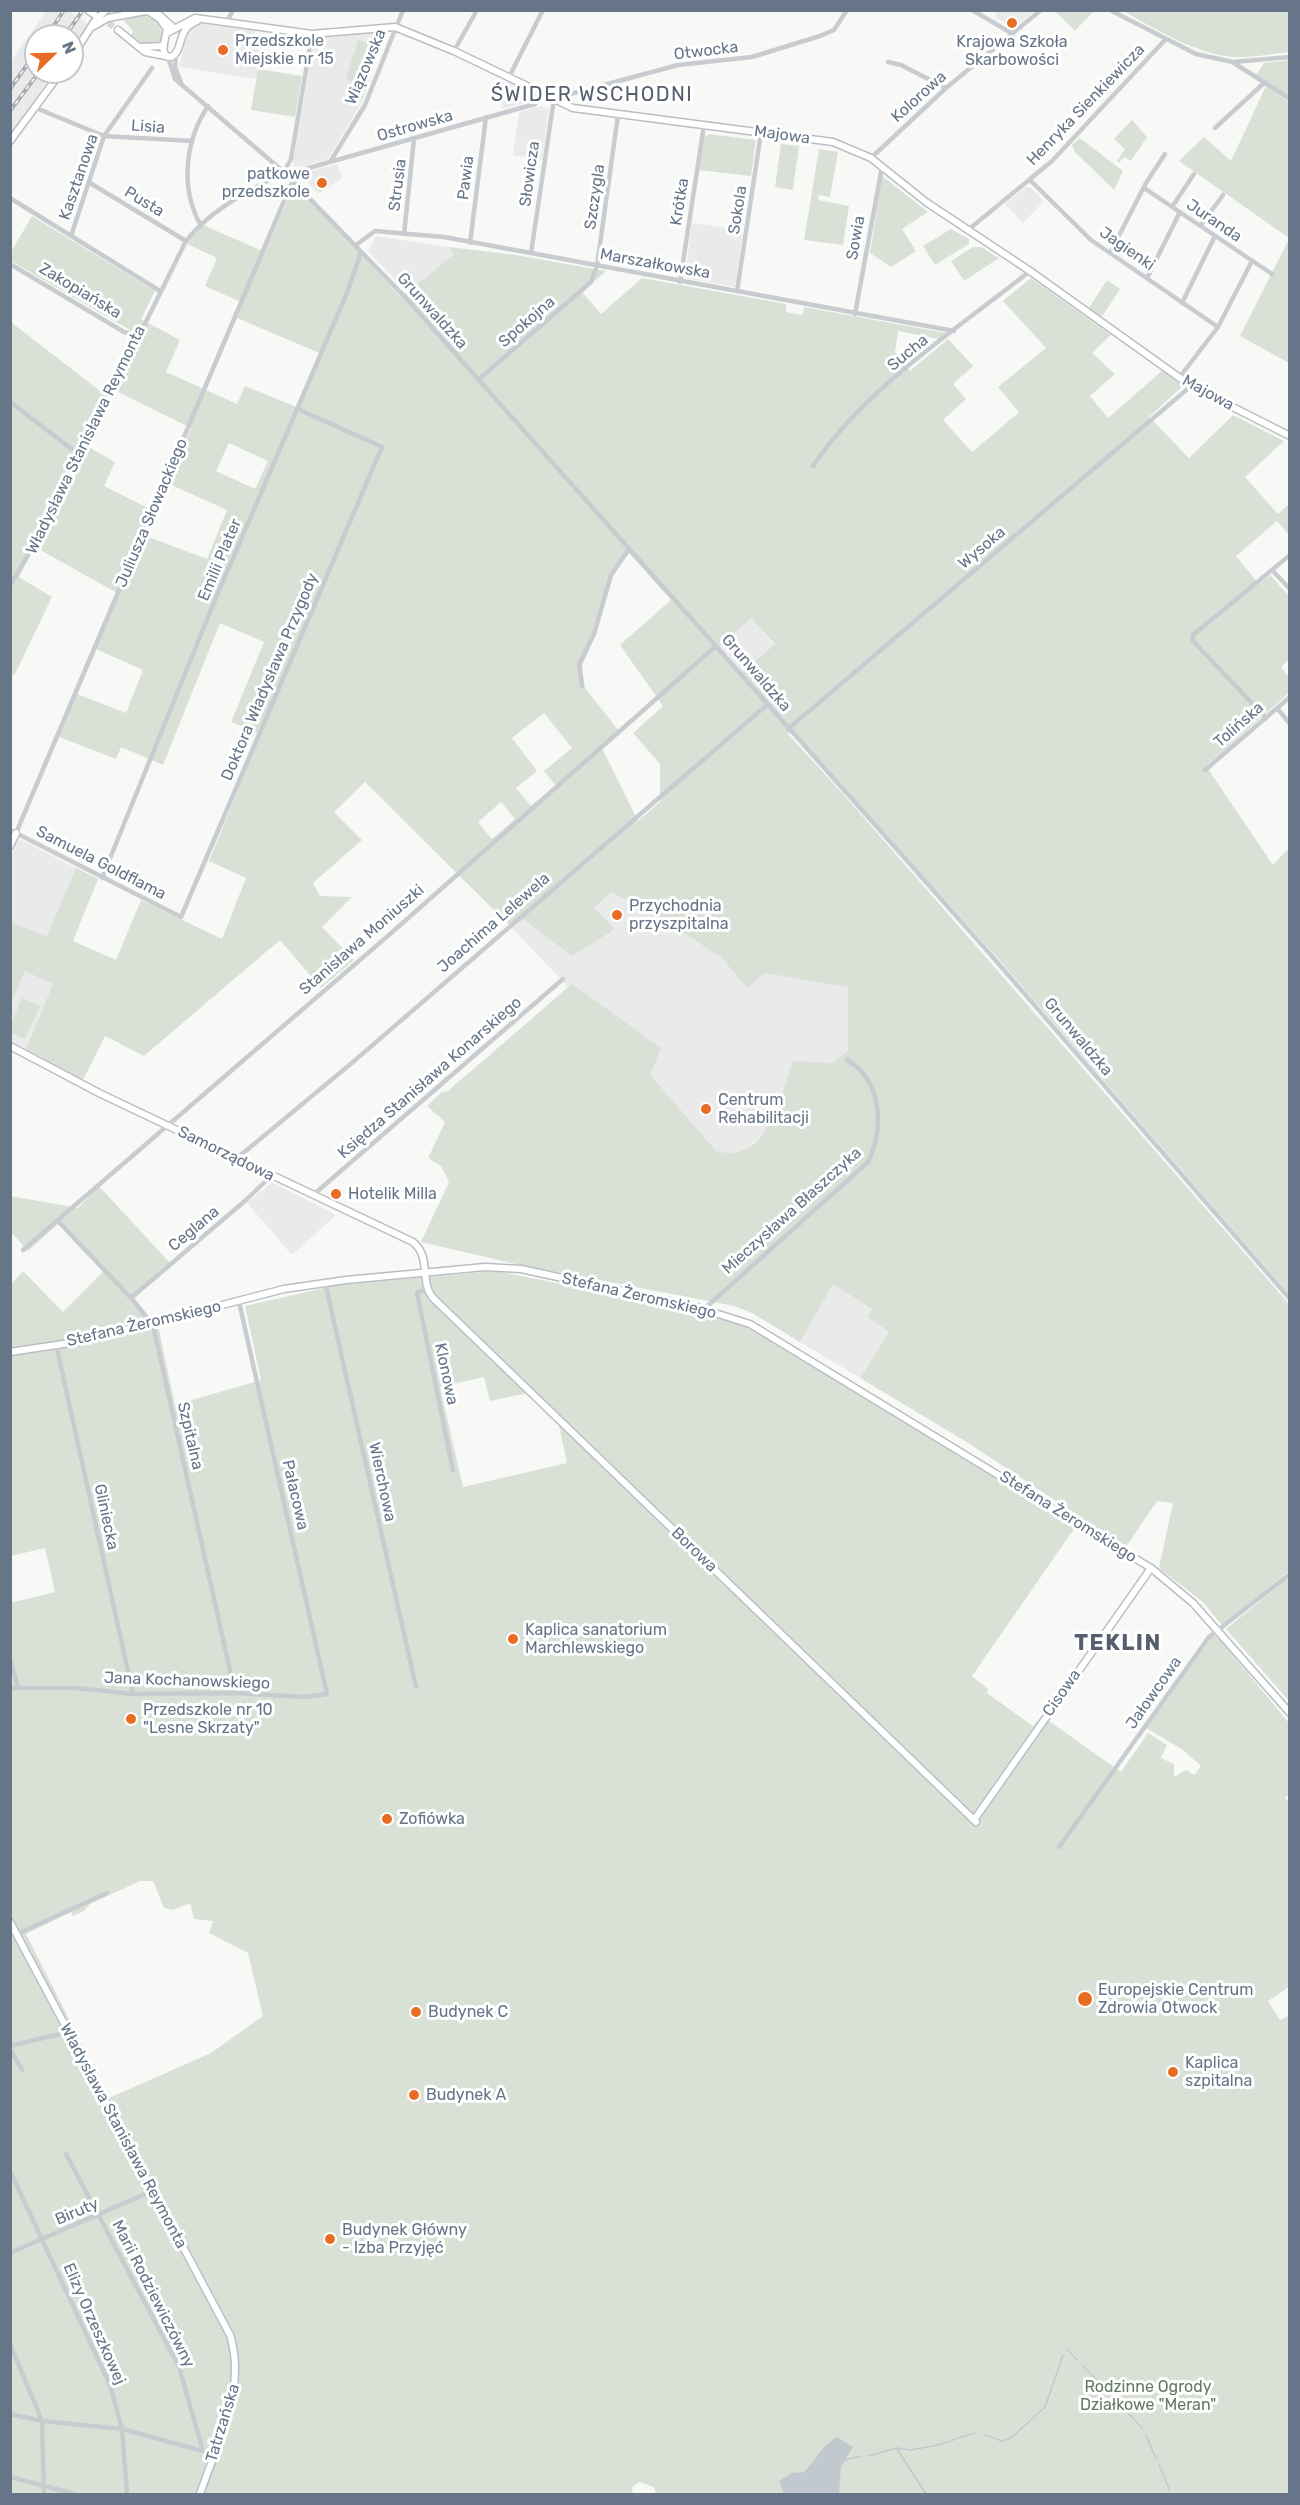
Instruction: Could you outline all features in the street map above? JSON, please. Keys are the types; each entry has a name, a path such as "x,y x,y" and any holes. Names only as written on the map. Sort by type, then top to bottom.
{"street":[{"path":"84,39 107,10 117,15"},
{"path":"227,22 233,10"},
{"name":"Wiązowska","path":"330,162 365,105 403,10"},
{"path":"454,51 477,10"},
{"path":"509,77 543,10"},
{"name":"Otwocka","path":"556,100 573,93 678,64 752,57 820,36 834,30 847,10"},
{"path":"972,10 1013,34"},
{"name":"Kolorowa","path":"871,158 946,88 1041,10"},
{"path":"1110,10 1196,54 1233,62 1290,57"},
{"path":"92,27 117,15 145,11 161,15 181,35"},
{"path":"145,11 160,19 167,33 164,46 166,56"},
{"path":"167,33 190,19 204,20"},
{"path":"182,85 176,72 176,54 181,35 189,25 204,20"},
{"name":"Majowa","path":"204,20 312,34 395,27 454,51 569,106 618,115 833,142 871,158 926,202 1030,271 1191,386 1288,435"},
{"path":"118,30 144,52 166,56 176,54"},
{"path":"284,172 291,159 312,34"},
{"name":"Henryka Sienkiewicza","path":"968,230 1030,180 1092,120 1165,40"},
{"path":"138,46 150,49 164,46"},
{"name":"Grunwaldzka","path":"166,56 171,72 182,85 293,180 405,297 990,954 1290,1299"},
{"path":"1251,74 1255,61"},
{"path":"888,62 901,65 946,88"},
{"path":"1233,62 1290,99"},
{"name":"Kasztanowa","path":"71,236 104,136 152,68"},
{"path":"1215,128 1264,83"},
{"path":"10,141 53,84"},
{"path":"569,106 573,93"},
{"name":"Ostrowska","path":"293,180 305,169 535,104 543,94"},
{"name":"Słowicza","path":"531,254 556,100"},
{"path":"200,224 187,186 189,155 192,141 208,106"},
{"name":"Lisia","path":"36,108 104,136 192,141"},
{"name":"Szczygla","path":"591,282 597,266 618,115"},
{"name":"Pawia","path":"470,243 486,117"},
{"name":"Krótka","path":"680,282 705,125"},
{"name":"Sokola","path":"736,291 762,133"},
{"name":"Strusia","path":"404,234 414,139"},
{"path":"1110,253 1144,188 1165,154"},
{"name":"Sowia","path":"855,314 882,167"},
{"name":"Władysława Stanisława Reymonta","path":"10,586 60,499 77,453 186,241 200,224 224,205 284,172"},
{"path":"1172,207 1194,174"},
{"name":"Juliusza Słowackiego","path":"10,846 13,831 293,180"},
{"name":"Jagienki","path":"1030,180 1091,240 1218,327"},
{"name":"Pusta","path":"90,183 186,241"},
{"name":"Juranda","path":"1144,188 1272,274"},
{"path":"1201,225 1222,195"},
{"path":"10,198 160,291"},
{"path":"1147,278 1180,212"},
{"name":"Marszałkowska","path":"356,246 375,231 444,237 954,332"},
{"path":"1182,303 1215,236"},
{"name":"Emilii Plater","path":"102,878 215,600 347,293 361,252"},
{"path":"1179,378 1218,327 1252,261"},
{"name":"Zakopiańska","path":"10,264 124,332 138,336"},
{"name":"Sucha","path":"813,466 848,422 891,382 1030,271"},
{"name":"Spokojna","path":"478,380 591,282"},
{"name":"Wysoka","path":"788,729 1191,386"},
{"path":"10,402 77,453"},
{"name":"Doktora Władysława Przygody","path":"181,917 382,447 298,409"},
{"path":"1288,435 1290,426"},
{"path":"582,686 579,664 594,634 611,575 629,549"},
{"path":"1266,718 1192,641 1193,635 1290,555"},
{"path":"1272,570 1290,589"},
{"name":"Stanisława Moniuszki","path":"23,1250 558,787 716,646"},
{"name":"Tolińska","path":"1205,770 1290,698"},
{"name":"Joachima Lelewela","path":"236,1159 353,1062 768,704"},
{"path":"1277,708 1290,723"},
{"name":"Samuela Goldflama","path":"13,831 181,917"},
{"name":"Księdza Stanisława Konarskiego","path":"313,1196 563,979"},
{"name":"Samorządowa","path":"10,1046 166,1126 413,1242 424,1257 426,1272"},
{"name":"Mieczysława Błaszczyka","path":"704,1309 708,1302 868,1162 876,1146 880,1118 866,1079 856,1066 847,1060"},
{"name":"Ceglana","path":"131,1298 257,1191 271,1176"},
{"name":"Szpitalna","path":"57,1220 131,1298 153,1325 234,1693"},
{"name":"Stefana Żeromskiego","path":"10,1352 83,1341 153,1325 284,1289 325,1282 485,1267 521,1269 704,1309 750,1324 1151,1568 1186,1596 1290,1713"},
{"path":"426,1272 427,1288"},
{"name":"Wierchowa","path":"325,1282 416,1687"},
{"name":"Klonowa","path":"427,1288 417,1293 453,1470"},
{"name":"Borowa","path":"427,1288 432,1297 485,1349 975,1821"},
{"name":"Pałacowa","path":"239,1302 327,1694"},
{"name":"Gliniecka","path":"56,1344 133,1694"},
{"name":"Cisowa","path":"975,1821 1151,1568"},
{"name":"Jałowcowa","path":"1059,1847 1209,1637 1290,1574"},
{"path":"10,1659 18,1688"},
{"name":"Jana Kochanowskiego","path":"10,1688 76,1688 133,1694 234,1693 305,1696 327,1694"},
{"path":"17,1934 106,1893"},
{"name":"Władysława Stanisława Reymonta","path":"10,1922 152,2191 224,2321 234,2350"},
{"path":"22,2070 10,2047 68,2032"},
{"name":"Marii Rodziewiczówny","path":"66,2154 179,2367 203,2451"},
{"name":"Elizy Orzeszkowej","path":"10,2171 110,2385 122,2429 128,2494"},
{"name":"Biruty","path":"10,2253 100,2216 152,2191"},
{"path":"10,2344 42,2421 44,2494"},
{"name":"Tatrzańska","path":"201,2494 236,2391 234,2350"},
{"path":"10,2414 42,2421 122,2429 214,2454"},
{"path":"10,2477 75,2494"}],"shaded area":[{"path":"46,11 69,11 88,24 84,30 84,24 37,24"},
{"name":"Krajowa Szkoła Skarbowości","path":"991,11 1034,11 1014,27 996,18 996,13"},
{"name":"Przedszkole Miejskie nr 15","path":"198,23 255,31 254,41 263,43 256,79 179,67 188,30"},
{"path":"379,31 385,34 363,100 328,159 295,168 293,163 314,39"},
{"path":"24,42 24,84 46,84 11,134 11,61"},
{"path":"509,82 537,95 535,100 502,109 503,99 501,98"},
{"path":"541,106 549,109 542,160 513,155 519,112"},
{"name":"patkowe przedszkole","path":"337,164 343,178 318,194 304,178 306,172"},
{"path":"1026,187 1031,188 1044,201 1023,223 1005,204"},
{"path":"692,223 743,230 735,287 685,278"},
{"path":"376,236 449,247 453,255 407,292 368,251"},
{"path":"751,618 775,645 742,673 718,646"},
{"path":"627,830 915,1001 665,1220 454,1172 431,1161 450,1122 435,1104 568,987 512,928"},
{"path":"19,839 98,879 26,1049 11,1041 10,859"},
{"path":"272,1182 336,1215 292,1255 247,1203"},
{"path":"833,1283 872,1309 867,1317 889,1332 860,1378 800,1342"},
{"path":"837,2437 853,2447 841,2467 839,2493 784,2494 779,2481 792,2473 804,2472 823,2448"}],"green space":[{"path":"1055,11 1094,11 1075,31"},
{"path":"1126,11 1289,11 1289,52 1247,57 1219,55 1177,40"},
{"path":"146,16 154,19 161,26 162,39 158,44 146,44 137,40 131,35 133,31 124,21 127,17"},
{"path":"358,40 375,45 360,84 346,79"},
{"path":"1289,60 1289,97 1256,75 1264,63"},
{"path":"258,69 302,76 295,117 251,110"},
{"path":"1266,86 1289,102 1289,238 1179,161 1204,137 1231,161"},
{"path":"1132,120 1147,137 1131,161 1124,157 1119,163 1117,161 1125,149 1114,139"},
{"path":"709,134 756,140 751,176 699,170 704,138"},
{"path":"1080,138 1123,171 1114,190 1075,152 1072,145"},
{"path":"781,144 799,146 793,190 775,187"},
{"path":"819,149 838,152 830,197 819,195 818,200 849,206 843,245 804,240"},
{"path":"882,176 928,212 902,229 916,251 891,267 870,253"},
{"path":"295,183 401,297 453,255 449,247 516,255 606,271 582,292 601,314 642,278 786,304 786,312 803,315 804,307 946,333 939,339 898,331 895,352 910,371 948,339 973,366 953,384 966,399 943,420 972,452 1019,412 998,387 1046,348 1003,301 1031,278 1111,335 1092,353 1115,374 1090,396 1108,418 1162,371 1183,386 1149,417 1189,458 1233,415 1284,441 1245,477 1278,514 1289,504 1289,535 1277,521 1236,556 1259,584 1270,575 1289,596 1289,660 1281,667 1289,677 1289,693 1206,766 1273,865 1289,848 1289,1294 994,954 792,731 788,734 1289,1304 1289,1571 1226,1623 1221,1624 1203,1602 1159,1568 1173,1503 1157,1501 1126,1547 965,1441 860,1378 889,1332 867,1317 872,1309 833,1284 800,1342 752,1313 734,1306 520,1265 421,1242 449,1182 441,1166 428,1158 445,1122 427,1106 442,1092 448,1091 572,984 661,1048 650,1075 716,1151 734,1153 748,1148 760,1138 769,1125 777,1109 793,1061 832,1063 848,1051 848,987 765,973 747,988 722,958 666,921 611,892 594,908 615,929 572,956 523,919 512,928 365,782 334,812 362,840 313,883 320,896 352,897 322,927 354,960 321,988 280,940 144,1056 105,1036 83,1080 26,1049 53,984 25,971 11,1003 11,922 47,937 76,868 98,879 73,941 116,960 141,900 222,939 246,878 209,861 261,734 231,722 264,642 220,623 163,765 121,747 116,759 59,737 77,694 126,713 143,670 96,649 119,594 35,547 19,577 52,597 14,676 11,673 11,322 109,398 85,445 115,462 104,486 156,512 146,536 207,559 227,510 167,483 191,428 114,390 140,336 11,261 11,252 32,216 155,291 141,319 180,340 166,372 237,404 245,386 297,407 319,353 237,318 243,303 205,286 217,258 187,244 203,225 265,252","holes":["229,443 268,461 255,489 216,471","629,553 671,600 620,645 663,706 633,733 660,764 660,802 638,821 601,746 619,731 585,688 582,666 596,634 613,575","751,618 775,644 742,673 719,646","544,713 572,748 544,771 556,786 531,806 516,788 537,771 512,738","501,802 515,819 492,839 478,822"]},
{"path":"951,229 969,239 969,244 935,265 923,246"},
{"path":"1289,239 1289,363 1240,336"},
{"path":"973,247 981,247 999,258 964,281 951,261"},
{"path":"1107,280 1120,289 1101,318 1089,308"},
{"path":"22,998 40,1006 25,1039 11,1033 11,1024"},
{"name":"Rodzinne Ogrody Działkowe \"Meran\"","path":"99,1186 170,1263 132,1295 159,1330 175,1405 261,1380 245,1306 337,1285 496,1271 693,1310 727,1319 768,1337 1076,1526 972,1676 988,1689 987,1693 1033,1726 1042,1716 1121,1772 1148,1733 1167,1745 1161,1758 1174,1764 1174,1777 1186,1770 1194,1775 1201,1766 1183,1750 1146,1728 1213,1635 1218,1637 1289,1723 1289,1795 1285,1798 1290,1803 1289,1987 1268,2001 1280,2020 1290,2015 1289,2494 656,2494 654,2487 640,2482 632,2487 633,2494 11,2494 10,1603 55,1592 45,1548 11,1556 11,1284 23,1271 63,1312 103,1272 58,1224 28,1251 11,1232 11,1196 78,1208","holes":["484,1377 490,1401 528,1393 558,1421 567,1463 463,1487 440,1387","140,1881 153,1881 164,1908 173,1910 190,1903 194,1919 213,1921 209,1933 248,1953 263,2016 211,2053 109,2098 26,1934 71,1912 73,1916 84,1911 90,1904"]},
{"path":"1289,1577 1289,1701 1226,1629"}],"waterway":[{"path":"1067,2349 1077,2360"},
{"path":"985,2435 1002,2441 1011,2438 1045,2407 1063,2355"},
{"path":"1082,2365 1098,2381"},
{"path":"1103,2386 1121,2406"},
{"path":"1126,2411 1143,2429"},
{"path":"868,2456 897,2448 910,2450 938,2445 977,2432"},
{"path":"1146,2435 1156,2459"},
{"path":"897,2449 926,2494"},
{"path":"845,2460 861,2456"},
{"path":"1159,2465 1170,2491"}],"tunnel":[{"path":"101,18 118,30"}],"railway":[{"path":"55,24 64,10"},
{"path":"73,24 83,10"},
{"path":"10,89 24,69"},
{"path":"10,111 30,84"}],"place":[{"name":"Krajowa Szkoła Skarbowości","path":"1012,23"},
{"name":"Przedszkole Miejskie nr 15","path":"223,50"},
{"name":"patkowe przedszkole","path":"322,183"},
{"name":"Przychodnia przyszpitalna","path":"617,915"},
{"name":"Centrum Rehabilitacji","path":"706,1109"},
{"name":"Hotelik Milla","path":"336,1194"},
{"name":"Kaplica sanatorium Marchlewskiego","path":"513,1639"},
{"name":"Przedszkole nr 10 \"Lesne Skrzaty\"","path":"131,1719"},
{"name":"Zofiówka","path":"387,1819"},
{"name":"Europejskie Centrum Zdrowia Otwock","path":"1085,1999"},
{"name":"Budynek C","path":"416,2012"},
{"name":"Kaplica szpitalna","path":"1173,2072"},
{"name":"Budynek A","path":"414,2095"},
{"name":"Budynek Główny - Izba Przyjęć","path":"330,2239"}],"district":[{"name":"ŚWIDER WSCHODNI","path":"592,95"},
{"name":"TEKLIN","path":"1118,1644"}]}
